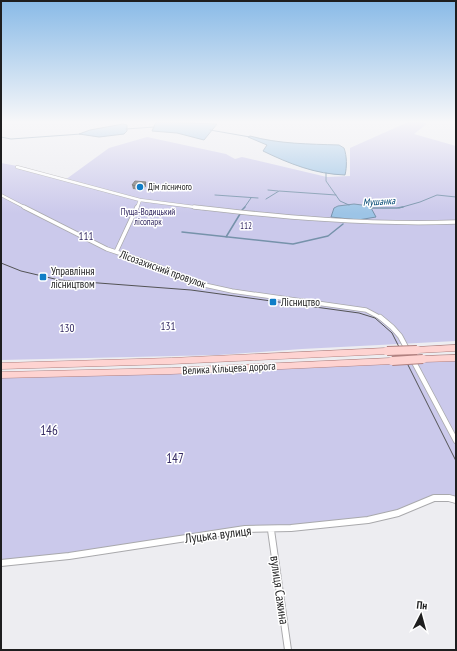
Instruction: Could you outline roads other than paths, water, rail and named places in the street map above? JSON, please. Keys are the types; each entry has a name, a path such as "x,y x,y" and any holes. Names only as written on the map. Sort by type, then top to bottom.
{"main road":[{"name":"Велика Кільцева дорога","path":"1,366 163,361 456,348"},
{"name":"Велика Кільцева дорога","path":"1,375 171,371 456,358"}],"street":[{"path":"18,167 140,200 260,214 367,223 419,224 456,222"},
{"name":"Лісозахисний провулок","path":"1,195 107,249 155,265 208,286 232,291 366,310 381,317 396,331 403,341 456,441"},
{"path":"116,252 140,200"},
{"name":"Луцька вулиця","path":"1,563 67,556 245,529 271,530 372,519 396,513 431,499 442,498 456,500"},
{"name":"вулиця Сажина","path":"271,530 288,650"}],"waterway":[{"name":"Мушанка","path":"326,173 326,181 336,195"},
{"path":"268,190 278,191"},
{"path":"266,199 279,191 336,195"},
{"path":"215,195 258,198"},
{"name":"Мушанка","path":"336,195 340,201 349,205"},
{"name":"Мушанка","path":"402,207 437,195 456,197"},
{"path":"244,208 251,198"},
{"name":"Мушанка","path":"370,208 402,207"},
{"path":"226,237 240,214"},
{"path":"226,237 293,244 328,236 343,224"},
{"path":"182,232 226,237"}],"tram line":[{"path":"1,263 21,271 59,280 191,290 359,313 375,318 392,333 456,461"}],"place":[{"name":"Дім лісничого","path":"140,187"},
{"name":"Управління лісництвом","path":"43,277"},
{"name":"Лісництво","path":"273,302"}],"park label":[{"name":"Пуща-Водицький лісопарк","path":"148,218"},
{"name":"112","path":"246,226"},
{"name":"111","path":"86,236"},
{"name":"131","path":"168,326"},
{"name":"130","path":"67,328"},
{"name":"146","path":"49,430"},
{"name":"147","path":"175,458"}]}
